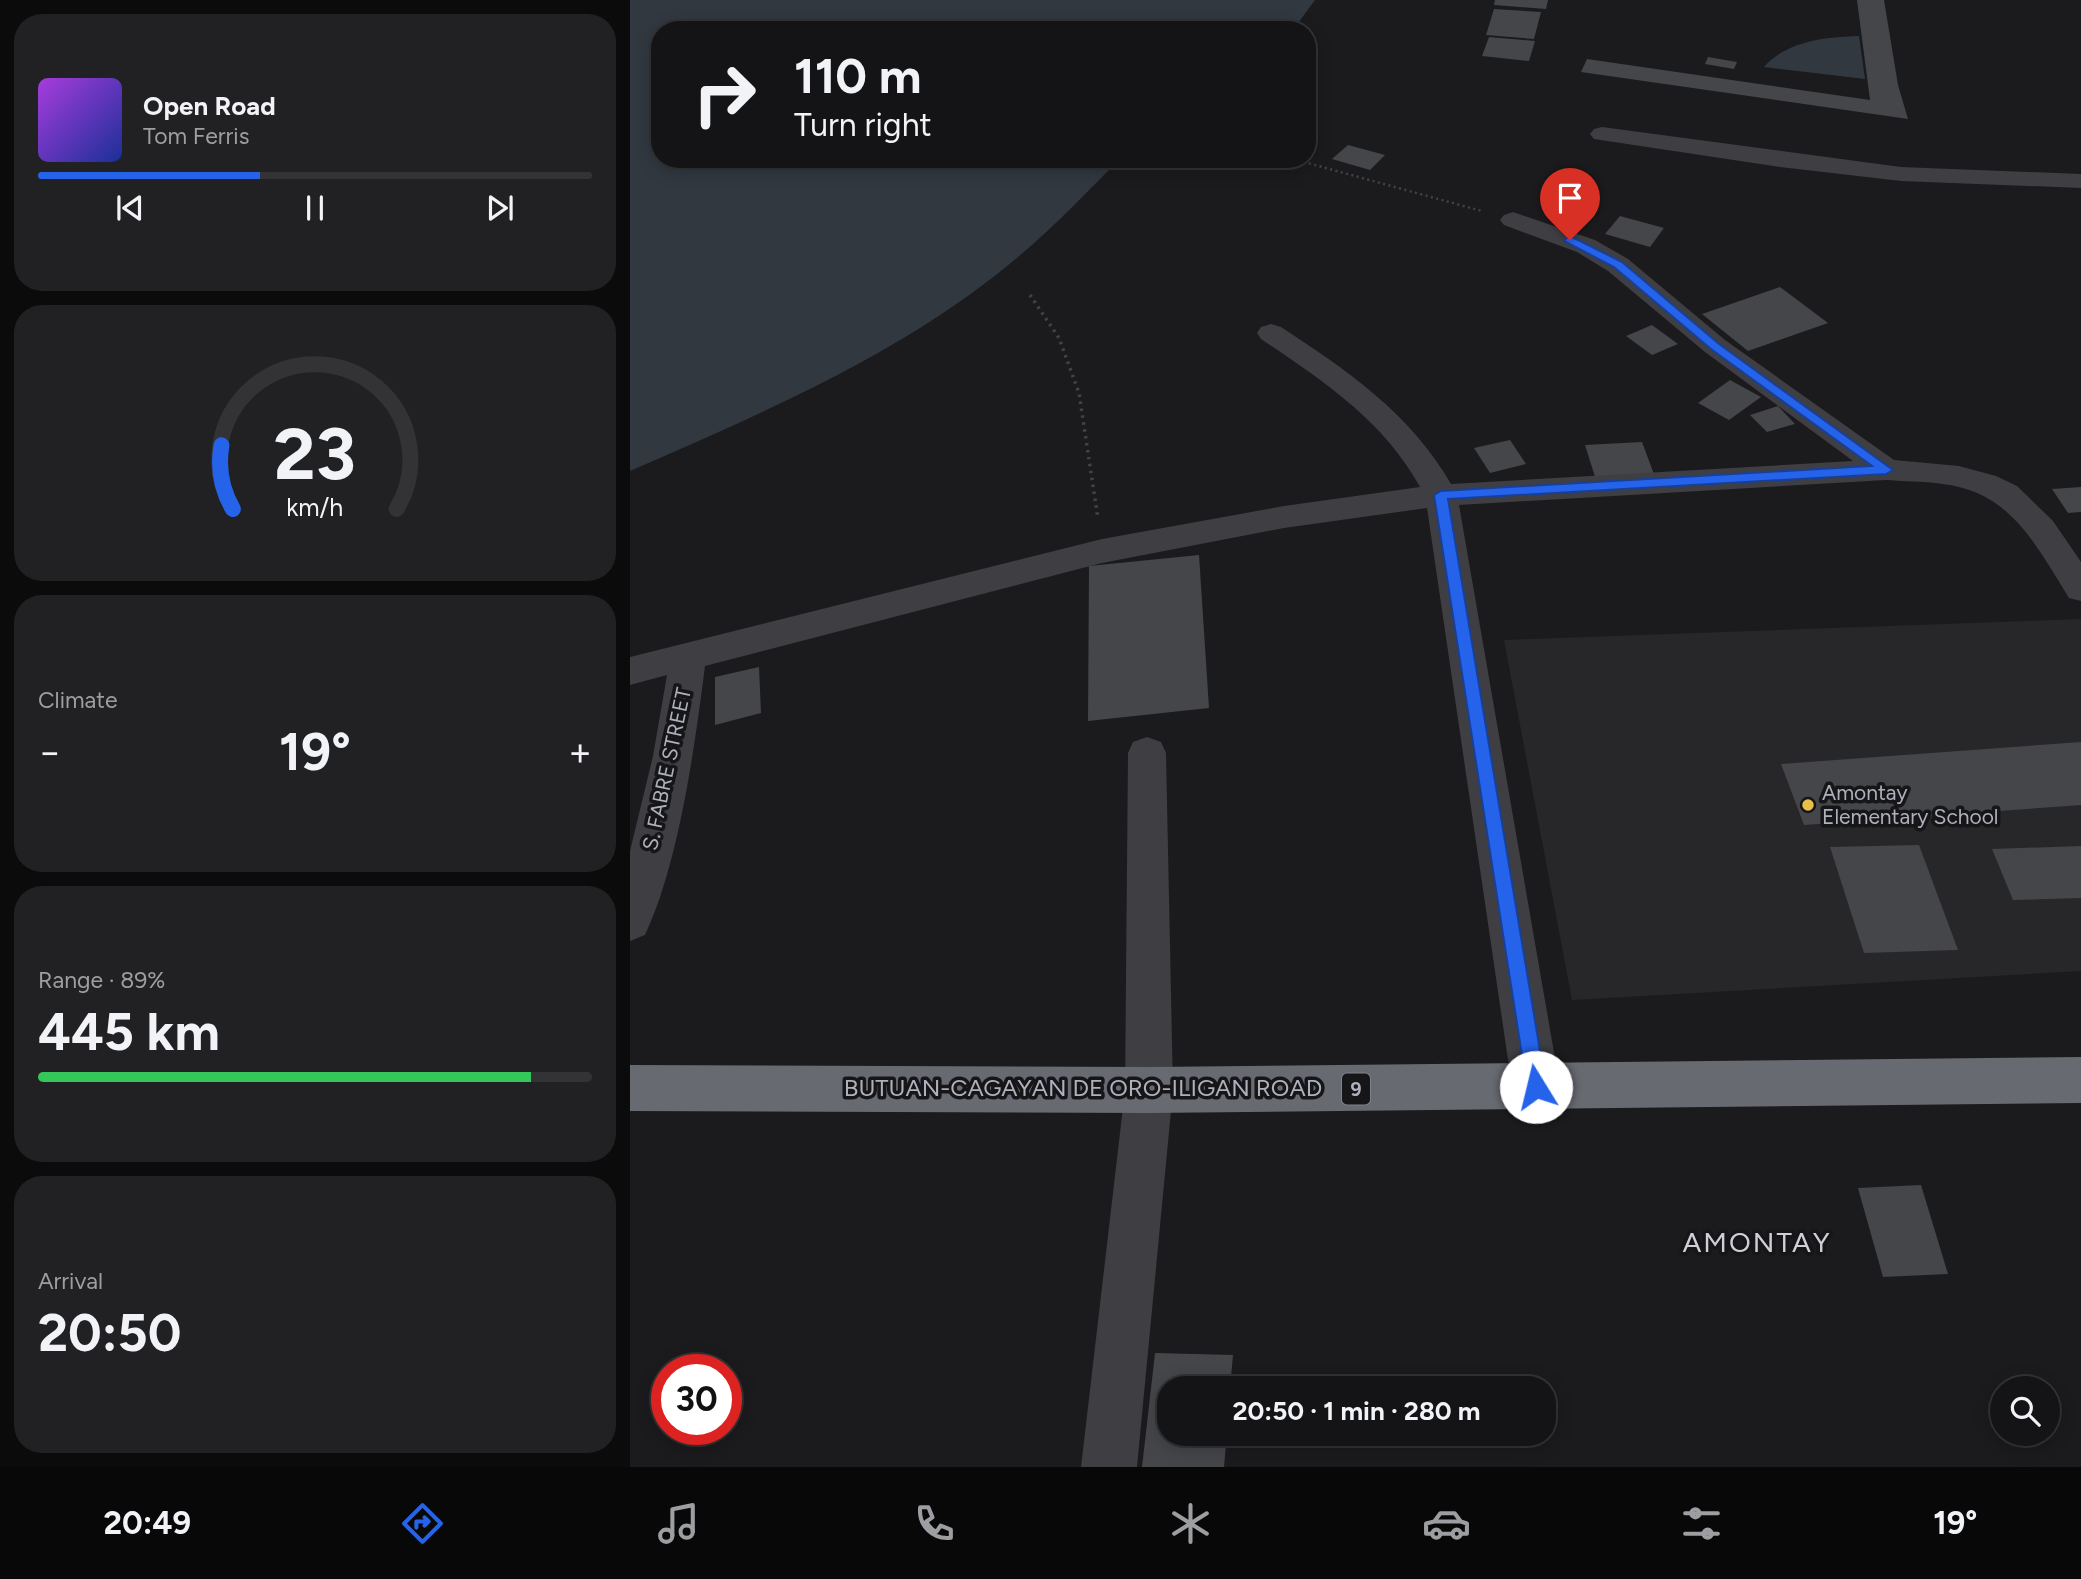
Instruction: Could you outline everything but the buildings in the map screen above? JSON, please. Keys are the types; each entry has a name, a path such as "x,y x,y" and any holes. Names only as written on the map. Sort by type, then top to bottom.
{"highway":[{"name":"BUTUAN-CAGAYAN DE ORO-ILIGAN ROAD","path":"630,1088 1149,1090 2081,1080"}],"street":[{"path":"1602,134 1875,170 1977,178 2081,181"},
{"path":"1513,220 1586,246 1618,264 1715,346 1886,470"},
{"path":"1270,332 1331,373 1375,410 1416,453 1441,495 1536,1087"},
{"path":"630,671 1102,551 1284,517 1441,495 1886,470 1954,474 2005,491 2020,502 2046,533 2081,589"},
{"name":"S. FABRE STREET","path":"630,922 664,801 680,724 688,655"},
{"path":"1109,1467 1149,1090 1147,753"}],"path":[{"path":"1316,165 1513,220"},
{"path":"1030,295 1059,338 1079,393 1102,551"}],"shaded area":[{"path":"630,0 1315,0 1300,21 651,21 651,168 1111,168 1012,262 924,326 828,380 630,471"},
{"path":"1859,36 1865,79 1764,67 1784,51 1807,42"},
{"name":"Amontay Elementary School","path":"2081,619 2081,971 1572,1000 1504,640"}],"place":[{"name":"Amontay Elementary School","path":"1808,805"}],"district":[{"name":"AMONTAY","path":"1757,1242"}],"route":[{"path":"1536,1087 1441,495 1886,470 1715,346 1618,264 1570,240"}]}
